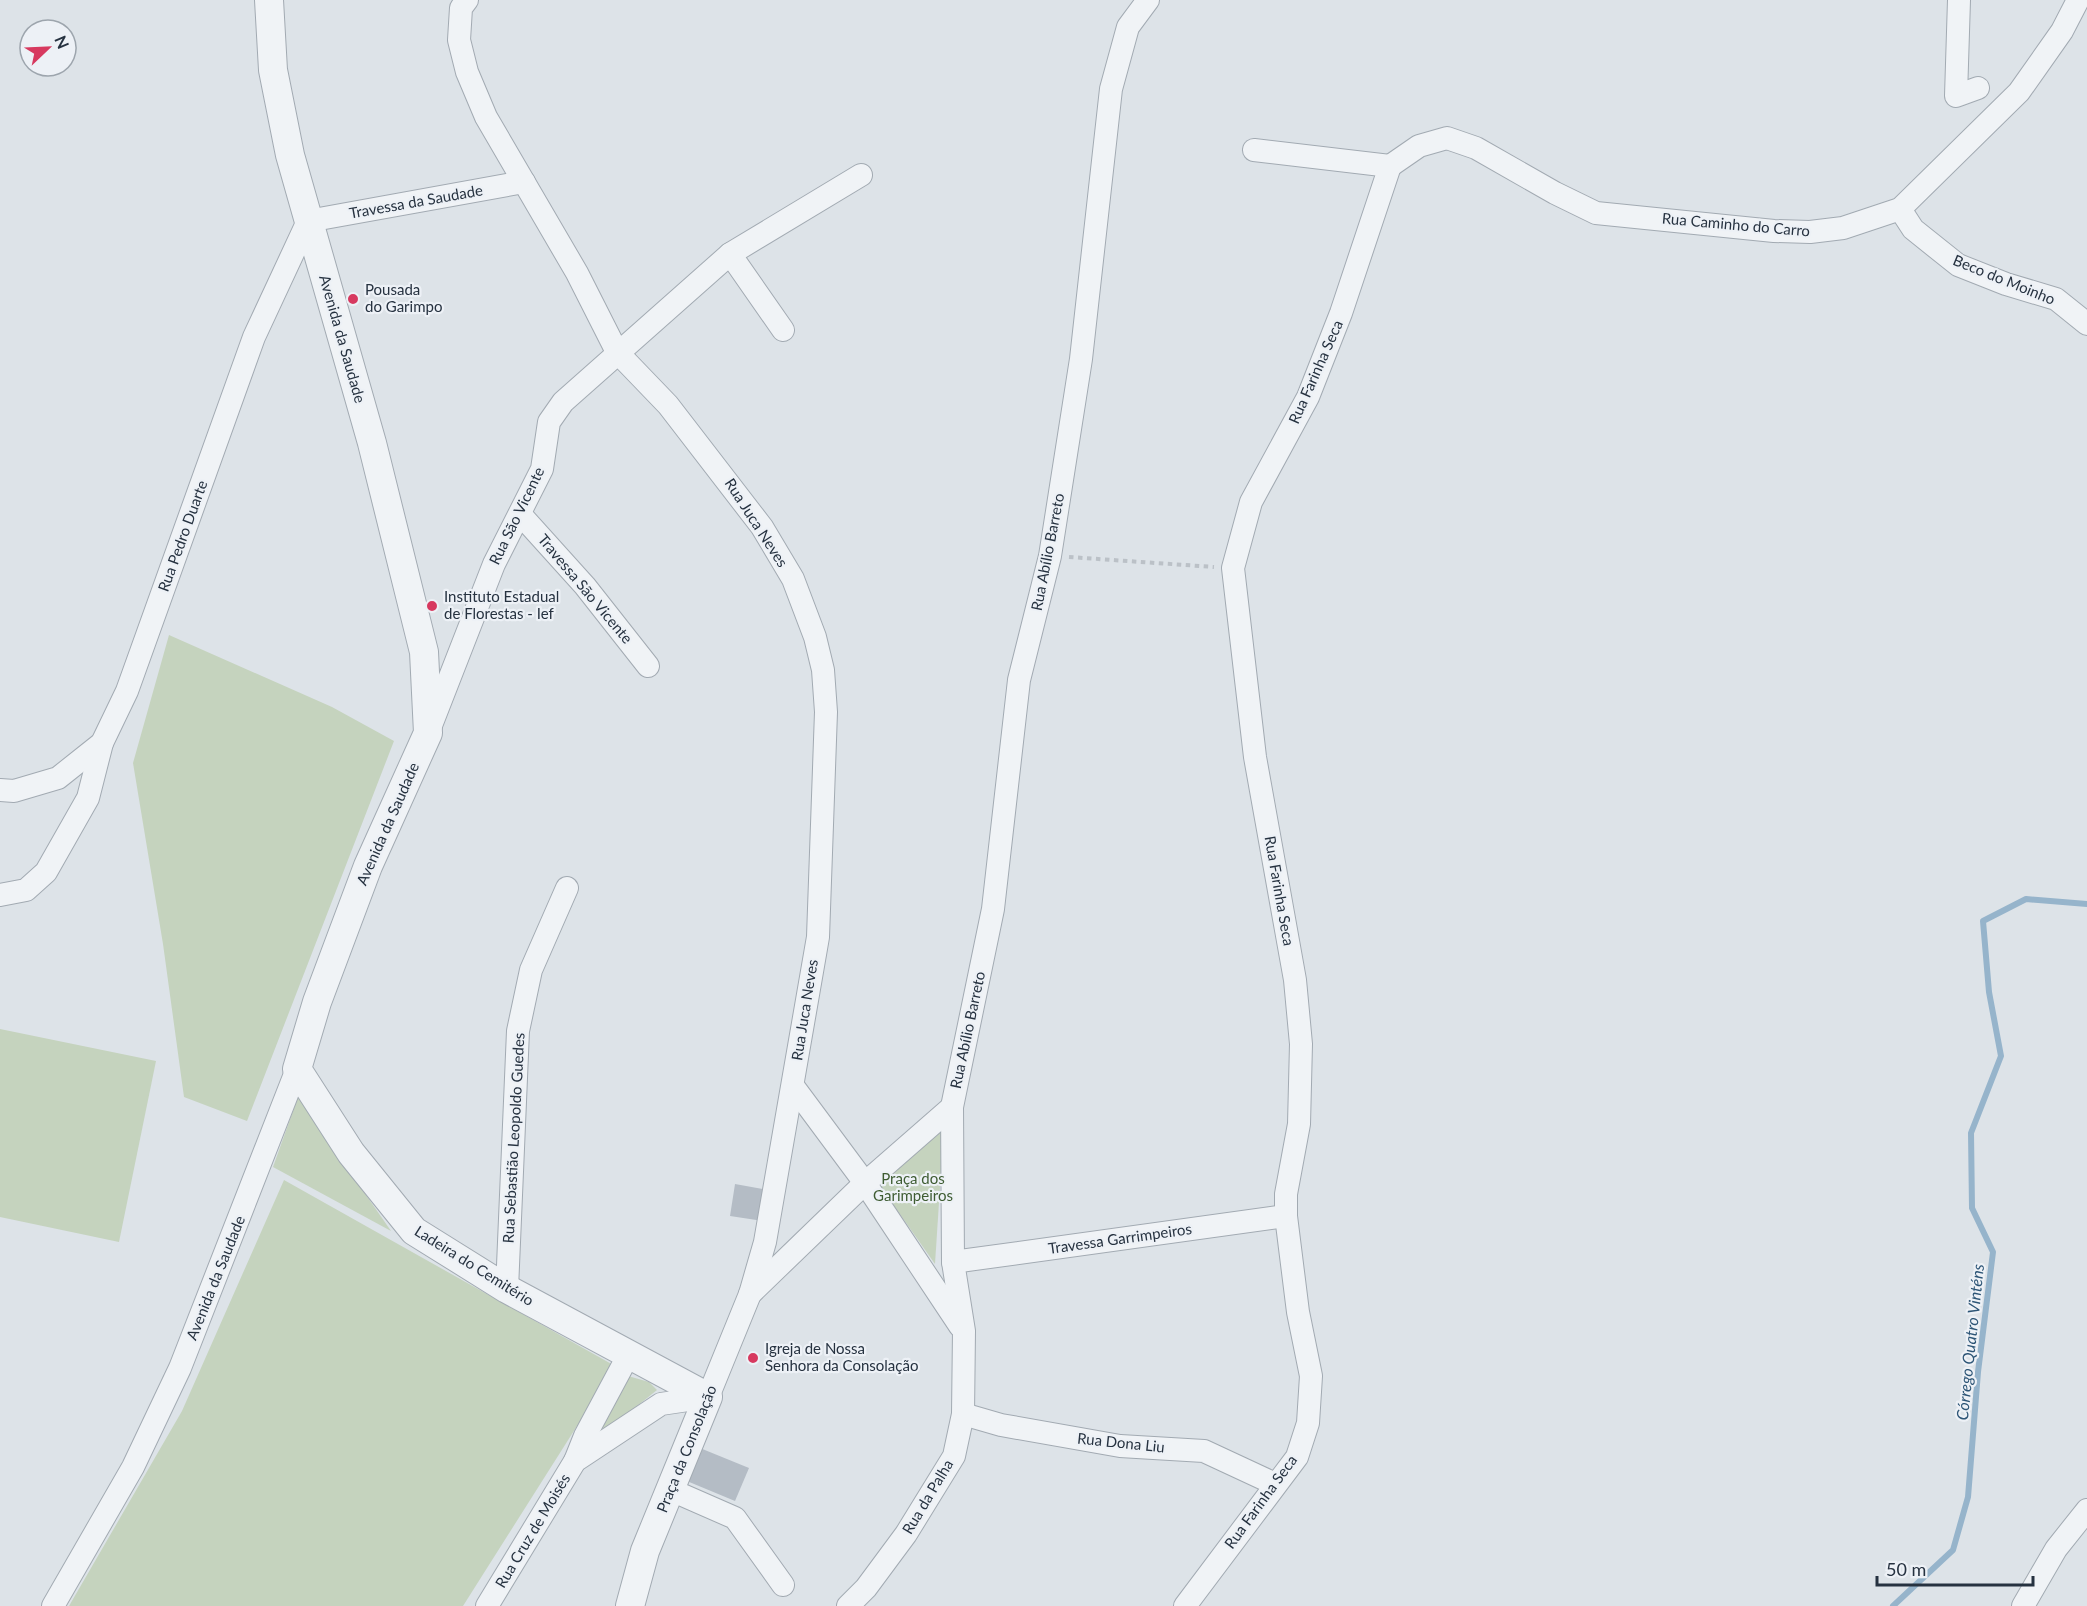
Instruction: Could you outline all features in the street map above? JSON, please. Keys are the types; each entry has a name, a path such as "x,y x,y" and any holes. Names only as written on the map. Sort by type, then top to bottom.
{"street":[{"name":"Avenida da Saudade","path":"53,1606 133,1467 180,1368 297,1069 317,1002 368,866 428,733 424,652 372,443 290,155 273,70 269,0"},
{"name":"Rua Juca Neves","path":"467,0 461,8 459,40 467,72 486,117 577,273 617,352 674,412 762,527 793,579 815,638 820,659 826,712 818,937 776,1191 750,1294"},
{"name":"Rua Abílio Barreto","path":"953,1262 952,1107 993,909 1019,680 1050,556 1081,359 1111,89 1128,27 1148,0"},
{"path":"1959,0 1956,96 1978,88"},
{"name":"Rua Caminho do Carro","path":"1390,166 1419,146 1447,138 1476,148 1555,193 1596,213 1810,232 1843,228 1900,209 2019,92 2062,31 2078,0"},
{"path":"1254,150 1390,166"},
{"name":"Rua Farinha Seca","path":"1185,1606 1297,1457 1308,1423 1311,1376 1298,1312 1286,1216 1286,1194 1299,1124 1301,1044 1295,980 1254,757 1233,568 1251,502 1308,397 1341,313 1390,166"},
{"name":"Rua São Vicente","path":"428,733 470,619 494,564 542,469 549,422 563,402 730,254 861,175"},
{"name":"Travessa da Saudade","path":"308,221 524,182"},
{"name":"Beco do Moinho","path":"1900,209 1913,229 1958,265 2006,284 2056,299 2087,324"},
{"name":"Rua Pedro Duarte","path":"0,790 14,791 58,778 102,743 128,691 255,336 308,221"},
{"path":"730,254 783,330"},
{"name":"Travessa São Vicente","path":"520,514 585,586 648,666"},
{"path":"0,895 26,890 46,872 88,798 102,743"},
{"name":"Rua Sebastião Leopoldo Guedes","path":"507,1289 518,1031 531,970 567,888"},
{"name":"Ladeira do Cemitério","path":"297,1069 351,1153 414,1231 507,1289 708,1397"},
{"path":"793,1086 865,1183 964,1331"},
{"path":"750,1294 865,1183 952,1107"},
{"name":"Travessa Garrimpeiros","path":"953,1262 1286,1216"},
{"name":"Rua da Palha","path":"848,1606 866,1588 906,1534 954,1456 963,1414 964,1331 953,1262"},
{"name":"Praça da Consolação","path":"630,1606 645,1551 750,1294"},
{"path":"575,1461 585,1436 628,1354"},
{"name":"Rua Cruz de Moisés","path":"487,1606 575,1461 661,1404 708,1397"},
{"name":"Rua Dona Liu","path":"963,1414 1001,1425 1120,1446 1204,1451 1275,1484"},
{"path":"671,1490 735,1518 783,1585"},
{"path":"2023,1606 2056,1549 2087,1510"}],"path":[{"path":"1050,556 1233,568"}],"green space":[{"path":"169,635 332,707 394,741 247,1121 184,1097 163,944 133,763"},
{"path":"0,1029 156,1061 119,1242 0,1217"},
{"path":"298,1097 391,1231 273,1167"},
{"name":"Praça dos Garimpeiros","path":"944,1125 935,1264 878,1183"},
{"path":"284,1180 615,1366 463,1606 69,1606 182,1411"},
{"path":"628,1376 649,1382 657,1390 601,1435 599,1421"}],"building":[{"path":"735,1184 768,1190 763,1221 730,1216"},
{"path":"695,1446 749,1468 735,1501 682,1479"}],"waterway":[{"name":"Córrego Quatro Vinténs","path":"1893,1606 1953,1550 1968,1497 1978,1372 1993,1252 1972,1208 1971,1133 2001,1056 1989,992 1983,921 2026,899 2087,904"}],"place":[{"name":"Pousada do Garimpo","path":"353,299"},
{"name":"Instituto Estadual de Florestas - Ief","path":"432,606"},
{"name":"Igreja de Nossa Senhora da Consolação","path":"753,1358"}]}
